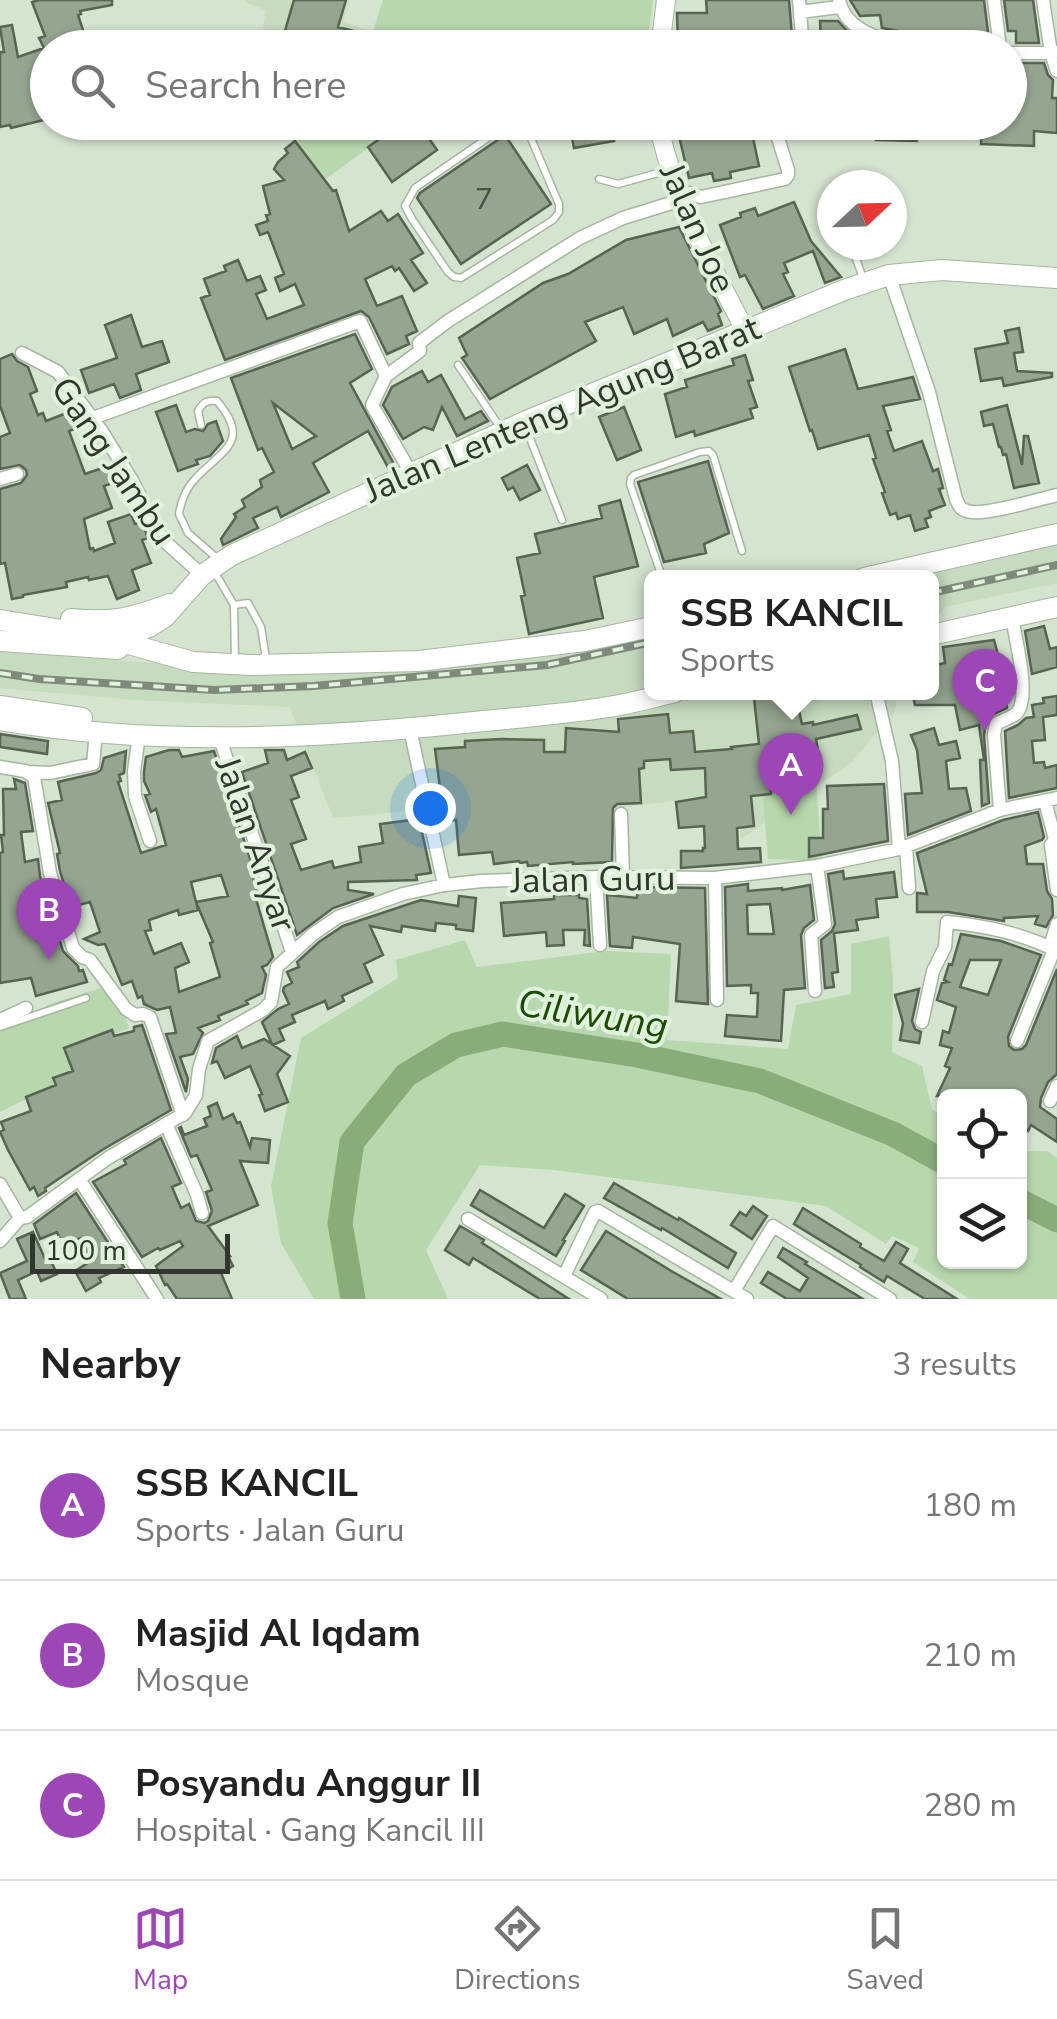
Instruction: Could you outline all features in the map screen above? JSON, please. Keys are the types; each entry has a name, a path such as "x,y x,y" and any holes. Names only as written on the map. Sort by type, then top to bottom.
{"main road":[{"name":"Jalan Lenteng Agung Barat","path":"100,636 150,627 165,617 208,565 503,431 865,282 889,275 942,270 1057,278"},
{"path":"899,570 1057,534"},
{"path":"1,614 92,621 131,618 179,600"},
{"path":"939,633 1057,607"},
{"path":"1,614 193,662 236,664 419,661 585,641 644,628"},
{"path":"0,641 104,650 141,648"},
{"path":"0,706 134,729 216,736 310,736 610,707 644,699"},
{"path":"0,720 96,732 134,729"}],"street":[{"path":"662,30 666,0"},
{"path":"994,0 998,30"},
{"path":"1043,0 1057,70"},
{"path":"799,6 839,3 855,27 862,30"},
{"path":"1027,53 1054,53"},
{"name":"Jalan Joe","path":"662,140 698,240 745,330"},
{"path":"411,473 372,405 385,378 420,351 419,343 580,238 623,218 682,202 690,194 701,197 785,179 788,170 779,140"},
{"path":"889,275 929,392 961,509 998,509 1057,495"},
{"path":"93,418 360,321 385,378"},
{"name":"Gang Jambu","path":"22,353 58,372 93,418 162,538 179,555 208,565"},
{"path":"0,479 17,474"},
{"path":"1000,810 994,734 996,724 1016,714 1023,686 1012,617"},
{"path":"878,700 892,761 909,888"},
{"path":"134,729 134,796 150,841"},
{"path":"410,729 444,885"},
{"path":"0,767 50,774 93,764 96,732"},
{"name":"Jalan Anyar","path":"216,736 292,952"},
{"path":"27,772 36,783 48,863 73,948 90,960 126,1009 150,1017 183,1115"},
{"path":"1051,800 1057,890"},
{"name":"Jalan Guru","path":"292,952 350,912 444,885 596,877 715,878 816,866 903,847 1000,810 1051,800"},
{"path":"621,814 624,878"},
{"path":"815,991 811,935 824,924 816,866"},
{"path":"596,877 600,945"},
{"path":"715,878 718,1000"},
{"path":"922,1022 933,971 945,948 947,922 994,928 1054,949"},
{"path":"1017,1041 1054,949 1057,924"},
{"path":"0,1242 20,1218 108,1158 183,1115 196,1096 208,1041 271,1002 277,967 292,952"},
{"path":"0,1024 26,1008"},
{"path":"1050,1101 1057,1086"},
{"path":"167,1126 202,1213"},
{"path":"79,1179 157,1299"},
{"path":"0,1184 20,1218"},
{"path":"564,1276 598,1211 741,1295 774,1226 890,1299"},
{"path":"468,1219 601,1299"}],"lane":[{"path":"485,140 415,188 406,206 448,272 461,278 553,220 559,212 532,140"},
{"path":"598,178 618,184 670,170"},
{"path":"857,260 865,282"},
{"path":"458,364 503,431"},
{"path":"201,424 198,411 202,404 217,401 229,420 233,442 194,480 180,505 180,521 234,605 236,664"},
{"path":"524,422 562,520"},
{"path":"660,570 631,478 700,452 709,451 713,456 742,550"},
{"path":"234,605 248,603 261,628 266,664"},
{"path":"0,1024 86,998"}],"shaded area":[{"path":"349,0 343,22 367,30 265,30 266,10 245,2"},
{"path":"383,0 653,0 649,30 373,30"},
{"path":"292,140 379,140 323,181"},
{"path":"1057,536 1057,583 945,607 939,615 939,570 903,570"},
{"path":"644,626 644,700 897,700 895,711 852,762 741,839 736,793 618,808 503,802 333,818 290,707 135,700 0,688 0,649 153,663 353,662"},
{"path":"815,766 822,861 768,859 761,770"},
{"path":"889,936 892,1052 922,1066 932,1109 937,1112 937,1269 1027,1269 1027,1151 1047,1151 1057,1158 1057,1299 970,1299 913,1262 919,1248 892,1236 886,1244 826,1206 554,1170 480,1165 426,1250 448,1299 314,1299 281,1243 271,1186 301,1038 398,978 396,960 465,940 477,967 606,951 671,954 667,1040 788,1049 796,1005 851,994 851,944"},
{"path":"113,984 129,1028 83,1047 83,1070 0,1112 0,1032 50,1004"}],"building":[{"path":"112,0 112,5 80,11 83,30 43,30 32,2"},
{"path":"294,0 346,0 338,27 350,30 285,30"},
{"path":"706,0 789,0 792,30 678,30 677,13 707,13"},
{"path":"850,0 984,0 988,30 893,30 882,28 880,15 860,16"},
{"path":"1004,0 1033,0 1039,43 1027,43 1027,30 1008,30"},
{"path":"820,21 838,21 846,30 820,30"},
{"path":"12,25 18,57 30,53 30,123 0,127 0,52 4,52 0,27"},
{"path":"1027,63 1044,63 1053,80 1052,98 1057,98 1057,133 1034,131 1034,146 981,144 981,140 1027,140"},
{"path":"378,140 430,140 437,150 392,182 368,147"},
{"path":"498,140 508,140 551,204 461,264 417,198"},
{"path":"572,140 614,140 614,141 574,148"},
{"path":"680,140 753,140 759,166 730,172 731,178 714,181 712,173 689,178"},
{"path":"295,141 336,190 349,231 381,211 388,221 398,214 423,253 411,260 427,283 414,291 399,268 395,271 392,266 365,279 377,306 402,296 417,331 406,336 409,344 387,354 369,317 361,311 225,360 201,298 210,295 204,279 226,271 224,266 238,260 247,281 260,276 266,290 256,294 267,319 304,305 295,284 280,291 275,278 284,274 268,232 260,235 256,225 268,221 266,215 270,214 263,186 284,180 274,169 288,153 285,149"},
{"path":"794,202 817,248 817,260 827,260 841,277 825,283 813,251 784,263 788,272 783,274 794,296 763,309 745,275 740,277 720,225 755,208 758,216"},
{"path":"679,227 721,311 718,314 722,325 708,331 703,322 673,336 667,319 634,334 623,307 585,322 596,341 490,399 462,358 467,355 459,338 543,283 568,274 626,240"},
{"path":"131,315 142,347 162,341 169,362 136,374 141,390 120,398 114,384 89,393 81,370 117,358 105,325"},
{"path":"1019,328 1023,352 1014,353 1017,371 1052,373 1052,377 1004,386 1002,378 981,381 975,349 1008,343 1005,331"},
{"path":"355,334 372,369 350,383 395,466 389,469 368,431 313,463 329,492 281,517 277,507 253,518 258,528 223,545 221,539 236,517 234,514 245,507 242,500 262,487 260,480 274,472 262,448 258,450 231,378","holes":["273,403 316,436 292,449"]},
{"path":"845,349 858,389 913,377 920,399 883,406 894,451 922,441 933,471 938,469 945,505 929,511 931,517 925,519 928,527 915,531 910,515 898,519 896,513 890,515 869,435 818,449 789,367"},
{"path":"12,354 28,367 37,391 30,394 38,415 43,413 46,421 74,410 85,425 69,431 85,474 111,465 117,475 119,481 104,486 112,508 84,519 90,549 94,551 115,543 108,522 131,514 135,524 142,522 148,538 142,540 151,563 132,570 139,590 117,599 108,576 89,580 88,577 66,582 67,587 12,599 5,563 0,564 0,489 21,483 27,475 20,465 0,469 0,437 10,433 0,406 0,359"},
{"path":"745,355 757,407 750,409 753,418 695,436 694,431 676,437 665,394 687,387 685,380 734,365 732,359"},
{"path":"422,371 428,382 441,375 465,419 481,411 488,421 457,436 442,407 433,430 424,427 403,439 383,405 392,387"},
{"path":"176,405 186,432 203,431 216,421 223,441 210,456 196,460 198,464 178,471 156,412"},
{"path":"1007,405 1022,465 1024,436 1028,436 1039,483 1014,488 993,424 984,426 981,412"},
{"path":"624,407 641,450 617,460 599,417"},
{"path":"708,461 729,533 704,544 706,553 664,562 638,482"},
{"path":"527,465 540,490 520,500 502,478"},
{"path":"620,500 638,566 594,577 603,618 529,634 517,558 540,553 535,534 602,518 599,506"},
{"path":"1044,626 1050,649 1057,647 1057,667 1032,674 1025,631"},
{"path":"994,640 1008,691 1004,692 1007,708 991,715 986,722 989,803 982,806 980,760 984,760 979,725 960,730 955,705 915,705 914,700 939,700 939,664 945,663 943,647"},
{"path":"1057,696 1057,715 1043,717 1045,740 1032,741 1034,763 1044,762 1045,768 1057,765 1057,788 1009,798 1005,731 1034,717 1032,705"},
{"path":"754,700 797,700 802,724 857,715 861,729 816,739 819,756 792,762 792,758 767,761 771,794 751,796 754,826 737,828 738,849 760,848 761,862 681,868 681,851 705,848 704,826 679,828 676,802 706,797 705,768 671,770 670,759 644,761 644,768 639,769 641,803 617,804 613,808 612,862 494,864 492,852 459,855 456,820 440,822 438,811 443,811 435,749 465,747 465,741 544,740 544,752 565,752 566,728 619,732 618,719 668,714 670,733 693,731 695,752 759,744"},
{"path":"934,728 939,745 956,741 960,758 946,761 949,789 966,788 971,811 908,835 905,794 922,793 917,750 911,735"},
{"path":"0,734 48,741 47,754 0,747"},
{"path":"169,750 179,750 182,757 214,751 253,867 250,868 257,891 254,892 273,957 262,967 266,975 262,993 246,1001 248,1004 218,1016 220,1020 198,1028 203,1033 193,1054 180,1057 188,1079 186,1092 166,1034 176,1033 170,1007 157,1010 144,1004 132,981 122,985 105,944 84,939 100,932 90,902 71,907 48,803 62,800 58,782 96,773 104,758 126,751 124,773 119,775 118,782 141,853 166,845 156,809 151,812 145,795 150,794 144,781 146,757","holes":["221,875 228,896 196,902 191,882","196,902 213,942 210,943 220,977 179,992 175,968 189,962 181,943 154,954 145,931 151,930 149,920 178,910 179,915 198,910"]},
{"path":"265,750 284,750 287,760 305,752 312,768 291,776 299,797 291,800 306,839 291,844 301,870 332,861 334,868 361,862 359,847 383,843 380,824 419,819 431,873 416,875 417,880 348,882 348,890 374,894 333,908 297,935 242,772 268,763"},
{"path":"14,779 25,783 33,831 21,832 25,862 38,859 63,951 79,971 83,970 87,982 36,996 31,978 0,983 3,789 16,789"},
{"path":"884,784 888,841 809,857 809,838 823,838 827,786"},
{"path":"1038,812 1044,837 1025,846 1027,864 1043,864 1053,915 1046,927 1035,924 1038,916 1004,921 948,912 917,912 917,893 927,894 917,853 1003,820"},
{"path":"843,871 844,879 894,872 897,897 876,899 878,917 856,920 858,930 834,933 838,972 832,973 834,987 825,988 821,940 835,924 828,874"},
{"path":"748,884 748,891 810,885 814,920 801,935 805,988 784,990 781,1041 725,1036 727,1015 757,1017 758,993 751,993 751,985 727,986 725,887","holes":["770,904 774,934 748,934 747,905"]},
{"path":"638,887 705,888 708,1004 676,1001 680,944 633,937 632,948 610,946 607,895 637,898"},
{"path":"554,895 579,895 587,899 590,946 584,945 585,930 563,930 564,945 547,946 546,932 504,936 501,903 554,899"},
{"path":"459,896 476,898 473,931 436,923 435,931 402,926 401,932 370,926 383,955 364,964 372,982 342,996 344,1001 328,1009 325,1001 292,1015 295,1022 279,1029 284,1040 273,1045 290,1056 277,1074 288,1102 265,1111 250,1066 225,1078 217,1061 212,1063 216,1048 237,1036 242,1048 264,1039 272,1044 262,1022 289,1004 283,991 292,983 287,972 299,967 297,962 319,942 343,926 421,900 458,906"},
{"path":"961,934 1001,941 1041,955 1008,1037 1014,1050 1026,1045 1057,969 1057,1074 1048,1082 1040,1107 1057,1119 1057,1142 1031,1125 1027,1130 1027,1089 940,1089 950,1068 945,1066 952,1048 940,1045 943,1031 949,1033 956,1007 937,1000 942,983 948,982 944,980 949,964 952,965","holes":["970,960 1001,960 988,995 960,987"]},
{"path":"919,989 912,1021 921,1032 919,1043 900,1040 903,1023 895,995"},
{"path":"142,1025 171,1110 102,1150 38,1196 34,1187 30,1190 8,1150 0,1132 4,1130 1,1122 31,1111 26,1097 56,1085 53,1078 73,1071 64,1048 112,1030 114,1036"},
{"path":"217,1103 223,1119 233,1114 240,1122 250,1147 252,1138 270,1140 268,1163 240,1161 258,1205 208,1226 230,1256 233,1266 221,1273 232,1299 177,1299 156,1266 183,1246 180,1241 142,1257 93,1182 161,1138 181,1183 172,1187 181,1208 189,1204 196,1221 208,1221 212,1211 206,1192 212,1190 197,1155 191,1157 179,1128 184,1135 207,1126 204,1119 211,1116 208,1107"},
{"path":"614,1183 736,1253 728,1268 604,1198"},
{"path":"480,1190 544,1228 565,1194 584,1206 556,1256 471,1205"},
{"path":"76,1193 124,1267 99,1278 101,1282 86,1291 75,1271 91,1261 81,1238 63,1246 57,1232 40,1239 34,1224"},
{"path":"753,1206 767,1216 752,1239 731,1225 740,1212 746,1216"},
{"path":"803,1208 884,1261 896,1242 908,1249 900,1263 957,1299 925,1299 887,1276 884,1282 794,1224"},
{"path":"460,1226 569,1299 540,1299 473,1258 469,1265 445,1250"},
{"path":"606,1231 721,1299 628,1299 581,1270"},
{"path":"33,1232 46,1261 50,1259 57,1274 41,1281 37,1271 18,1280 26,1299 10,1299 0,1273 27,1261 17,1239"},
{"path":"783,1248 863,1299 787,1299 761,1283 768,1272 800,1291 808,1278 778,1257"}],"waterway":[{"name":"Ciliwung","path":"353,1299 340,1223 352,1142 406,1075 456,1045 503,1034 637,1055 760,1081 893,1134 937,1158"},
{"name":"Ciliwung","path":"1027,1205 1057,1220"}],"railway":[{"path":"939,591 1057,565"},
{"path":"0,673 214,690 314,686 547,665 644,644"}],"place":[{"name":"Posyandu Anggur II","path":"985,731"},
{"name":"SSB KANCIL","path":"791,815"},
{"name":"Masjid Al Iqdam","path":"49,960"}]}
